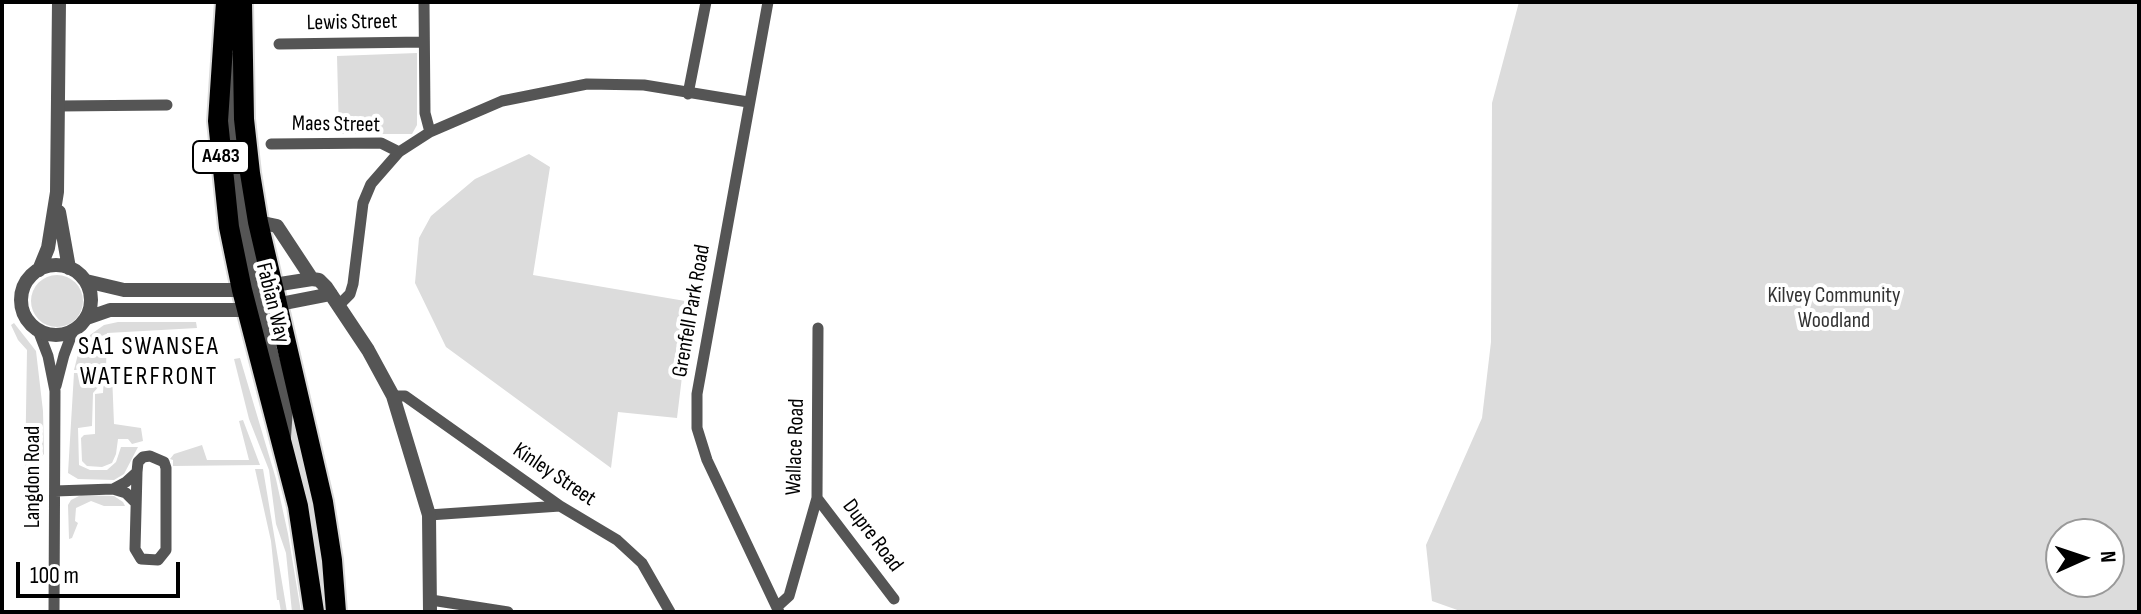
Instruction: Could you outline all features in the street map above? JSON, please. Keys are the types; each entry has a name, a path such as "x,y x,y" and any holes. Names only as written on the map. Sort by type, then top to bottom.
{"highway":[{"name":"Fabian Way","path":"226,2 218,121 229,227 260,297 305,417 323,502 336,612"},
{"name":"Fabian Way","path":"242,10 244,119 258,222 260,297 284,444 304,537 314,612"}],"street":[{"path":"39,270 48,248 57,192 59,2"},
{"path":"424,2 425,113 430,132"},
{"path":"688,94 706,2"},
{"name":"Grenfell Park Road","path":"768,2 697,394 697,428 707,460 779,609"},
{"path":"242,10 232,112 239,194 260,297"},
{"name":"Lewis Street","path":"279,44 424,42"},
{"path":"508,612 431,606 429,515 393,396 368,350 335,299 319,280 312,279 260,297 110,310 87,318 73,331 56,335 38,330 24,312 22,295 30,277 39,270 53,266 69,268 86,281 124,290 260,297 335,299 350,294 363,203 377,175 399,152 430,132 502,101 587,84 644,85 748,102"},
{"path":"59,106 167,105"},
{"name":"Maes Street","path":"271,144 381,143 399,152"},
{"path":"57,192 69,268"},
{"path":"258,222 277,226 312,279"},
{"path":"86,281 91,299 87,318"},
{"name":"Wallace Road","path":"779,609 789,596 817,498 818,328"},
{"name":"Langdon Road","path":"38,330 48,356 55,391 54,612"},
{"name":"Langdon Road","path":"55,391 73,331"},
{"name":"Kinley Street","path":"393,396 405,396 560,506 617,540 642,563 670,612"},
{"path":"150,456 159,458 166,468 166,550 158,560 150,561 137,555 135,549 137,472 138,462 150,456"},
{"path":"113,489 137,472"},
{"path":"55,491 113,489 126,493 136,503"},
{"name":"Dupre Road","path":"817,498 894,599"},
{"path":"429,515 560,506"}],"green space":[{"name":"Kilvey Community Woodland","path":"1519,2 2139,2 2139,612 1463,612 1432,601 1426,545 1482,418 1491,342 1492,103"},
{"path":"417,53 417,125 412,134 339,134 337,56"},
{"path":"529,154 550,167 533,275 691,302 677,418 618,412 611,468 446,347 415,283 419,238 431,216 475,179"},
{"path":"57,275 75,283 83,301 75,319 57,327 39,319 31,301 39,283"},
{"path":"118,322 196,322 197,328 107,333 106,369 74,370 78,354 90,335 104,325"},
{"path":"14,323 36,351 43,411 44,454 25,475 27,350 18,340 11,325"},
{"path":"281,343 312,472 330,612 321,612 273,345"},
{"path":"240,358 276,479 301,612 292,612 286,553 276,524 269,470 249,419 234,359"},
{"path":"74,373 98,373 100,376 100,385 93,393 92,426 78,428 79,465 90,470 107,470 116,462 121,447 138,447 124,474 114,480 78,479 68,473"},
{"path":"104,374 112,374 114,424 141,428 143,441 132,444 128,439 118,439 112,463 102,467 87,466 82,461 81,438 95,434 95,394 103,393"},
{"path":"243,420 260,465 173,466 170,459 174,454 202,445 207,460 249,460 239,421"},
{"path":"255,469 263,469 287,612 281,612 277,600 271,541"},
{"path":"81,495 114,496 125,506 104,506 91,501 76,508 75,521 78,523 69,539 68,505"}],"district":[{"name":"SA1 SWANSEA WATERFRONT","path":"149,362"}]}
